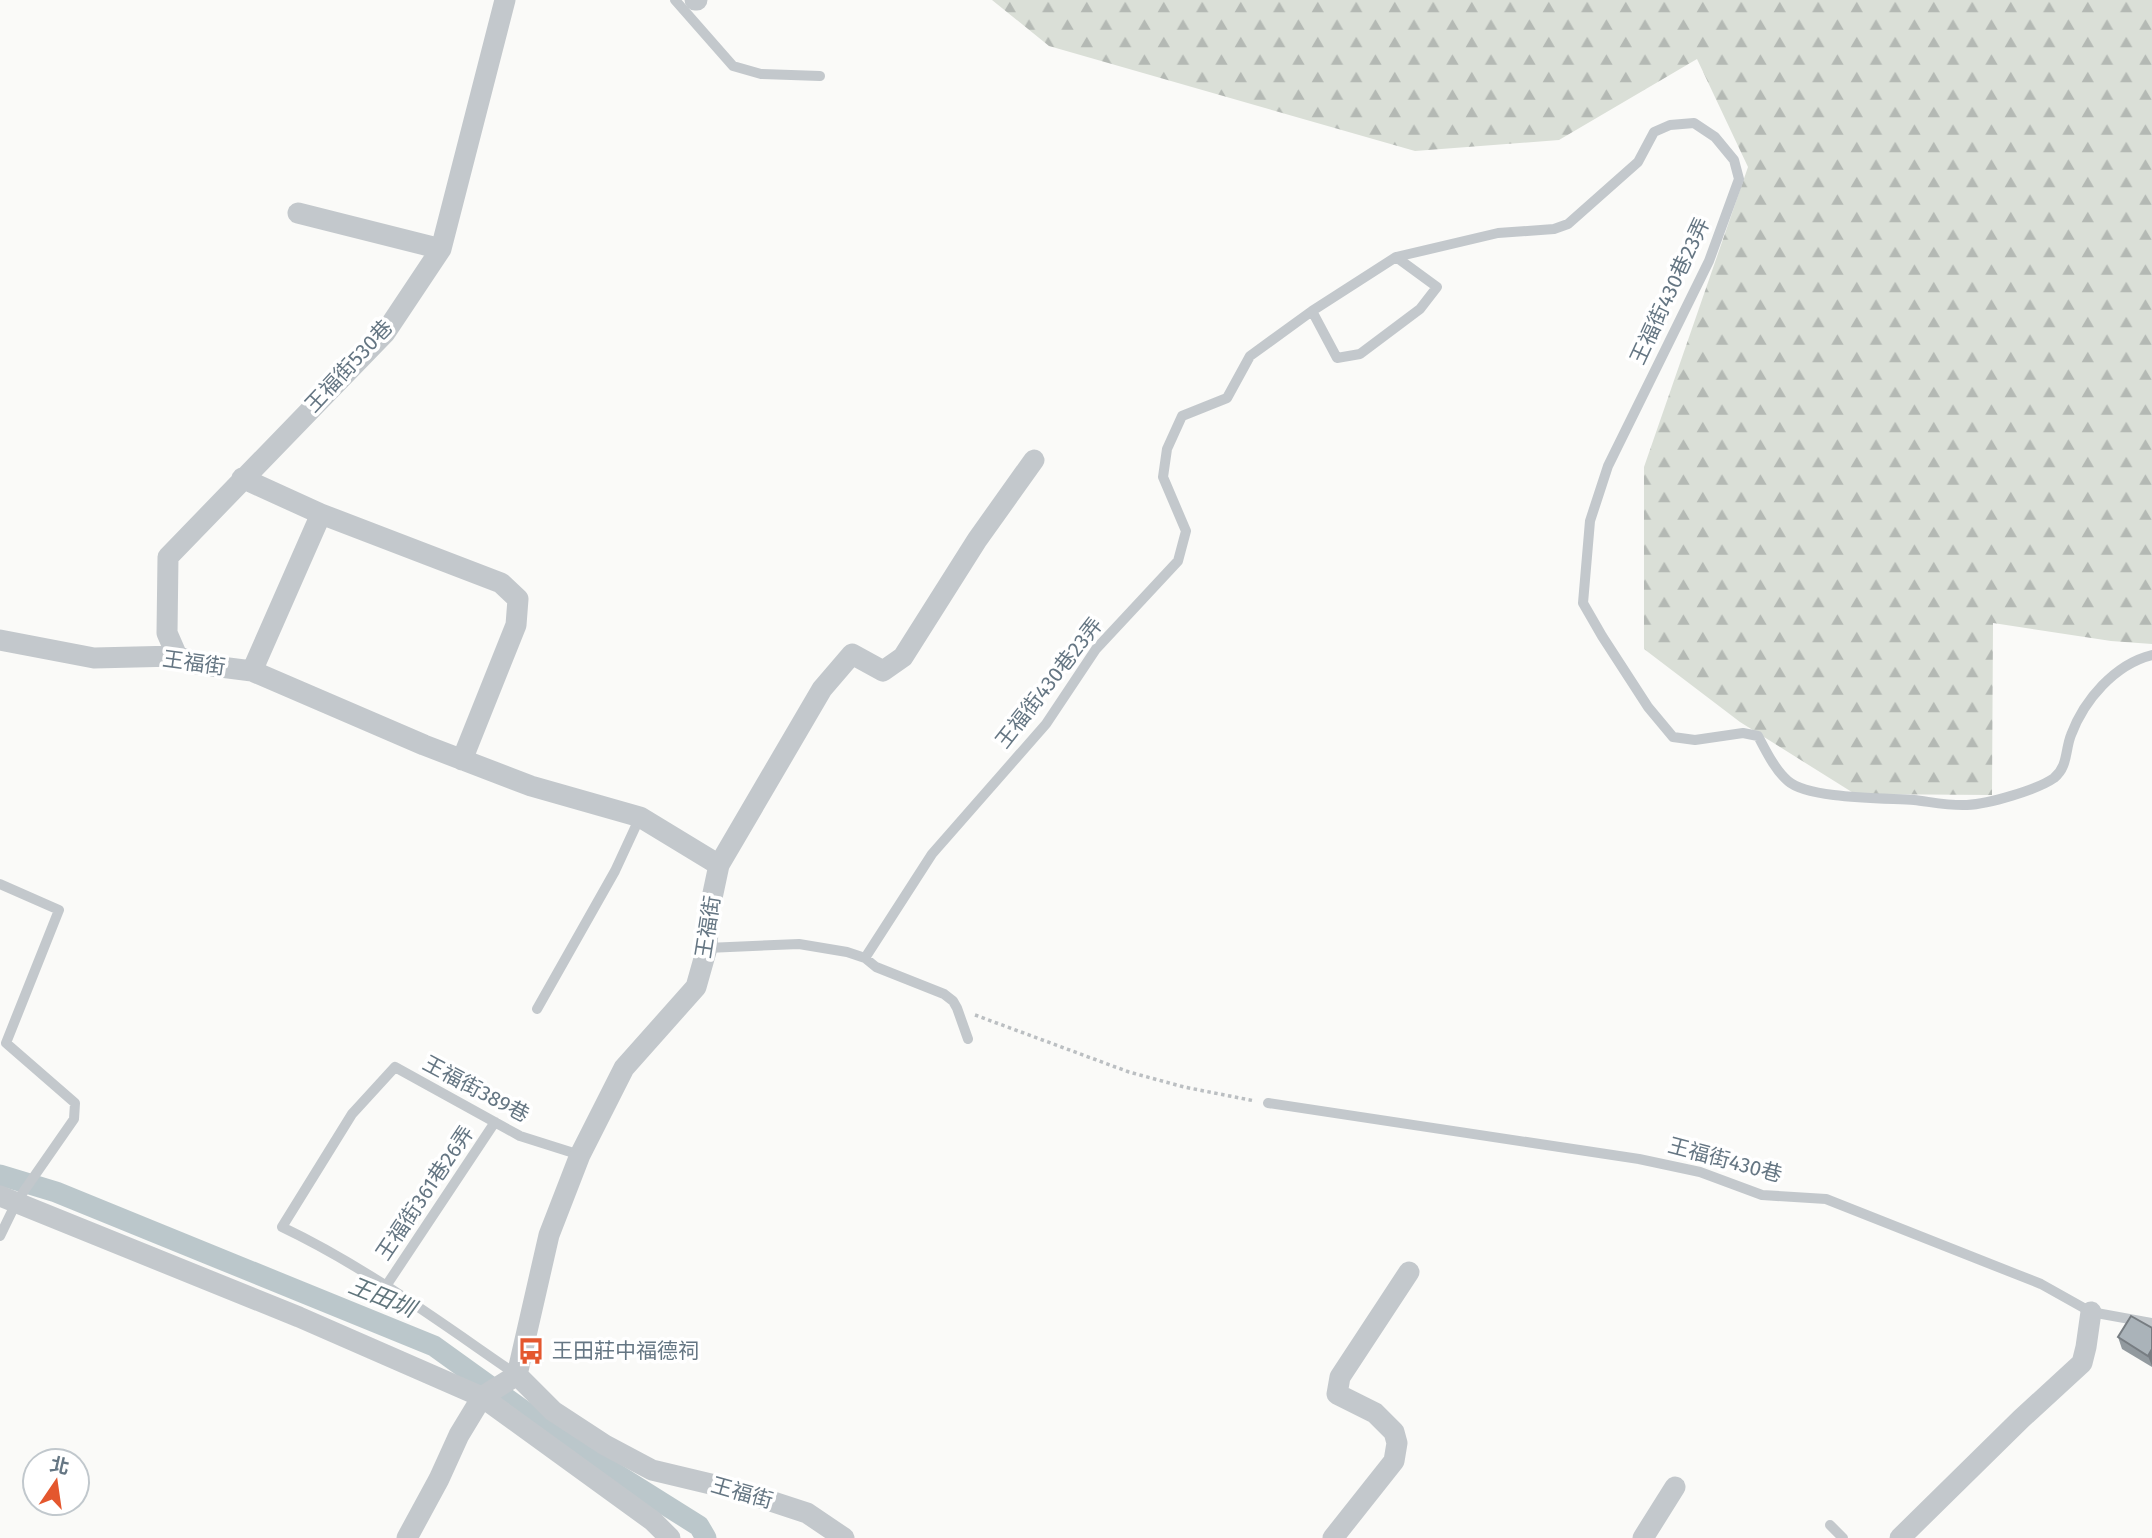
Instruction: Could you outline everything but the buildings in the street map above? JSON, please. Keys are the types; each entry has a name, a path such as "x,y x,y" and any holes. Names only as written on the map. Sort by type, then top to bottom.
{"street":[{"name":"王福街530巷","path":"177,656 167,632 168,557 385,332 441,249 505,0"},
{"path":"298,213 441,249"},
{"path":"719,865 822,689 852,654 883,671 903,657 978,540 1034,460"},
{"path":"242,478 321,514 501,583 518,599 516,625 462,760"},
{"path":"252,671 321,514"},
{"name":"王福街","path":"0,640 94,658 177,656 197,664 252,671 462,760 531,786 640,817 719,865 709,912 707,948 696,987 624,1068 580,1154 550,1235 517,1375 553,1411 605,1445 652,1470 740,1491 807,1513 844,1538"},
{"path":"9,1198 299,1317 482,1397 644,1514 670,1538"},
{"path":"1334,1538 1394,1461 1397,1443 1394,1432 1375,1413 1337,1394 1340,1377 1409,1272"},
{"path":"1900,1538 2082,1363 2091,1312"},
{"path":"407,1538 459,1435 482,1397 517,1375"},
{"path":"1643,1538 1675,1487"}],"lane":[{"path":"675,0 733,66 761,74 820,76"},
{"name":"王福街430巷23弄","path":"865,958 932,853 1046,724 1096,649 1178,561 1186,531 1163,477 1167,449 1182,416 1227,398 1250,356 1396,257 1498,233 1554,229 1567,224 1638,162 1654,132 1670,125 1694,123 1715,137 1734,160 1738,179 1709,261 1608,466 1590,521 1584,603 1648,707 1673,737 1695,740 1743,733 1758,736 1788,782 1811,791 1967,805 2033,789 2055,777 2067,759 2070,737 2086,703 2122,670 2138,659 2152,655"},
{"path":"1312,312 1337,358 1360,354 1420,309 1437,287 1396,257"},
{"path":"537,1009 615,871 640,817"},
{"path":"0,884 59,909 6,1043 75,1103 74,1119 9,1198 0,1236"},
{"path":"707,948 799,944 848,952 865,958 876,967 944,994 957,1008 968,1039"},
{"name":"王福街389巷","path":"386,1286 313,1242 282,1227 352,1114 395,1068 520,1136 580,1154"},
{"name":"王福街430巷","path":"1268,1104 1639,1159 1700,1172 1762,1195 1826,1199 2041,1284 2091,1312 2152,1323"},
{"name":"王福街361巷26弄","path":"386,1286 495,1122"},
{"path":"386,1286 517,1375"},
{"path":"1830,1525 1843,1538"}],"path":[{"path":"957,1008 1129,1072 1215,1094 1268,1104"}],"green space":[{"path":"992,0 2152,0 2152,644 2111,641 1993,623 1992,795 1855,794 1740,722 1644,649 1644,467 1748,167 1697,59 1559,140 1415,151 1049,46"}],"waterway":[{"name":"王田圳","path":"0,1175 56,1192 434,1346 581,1452 699,1526 706,1538"}],"place":[{"name":"王田莊中福德祠","path":"531,1351"}]}
